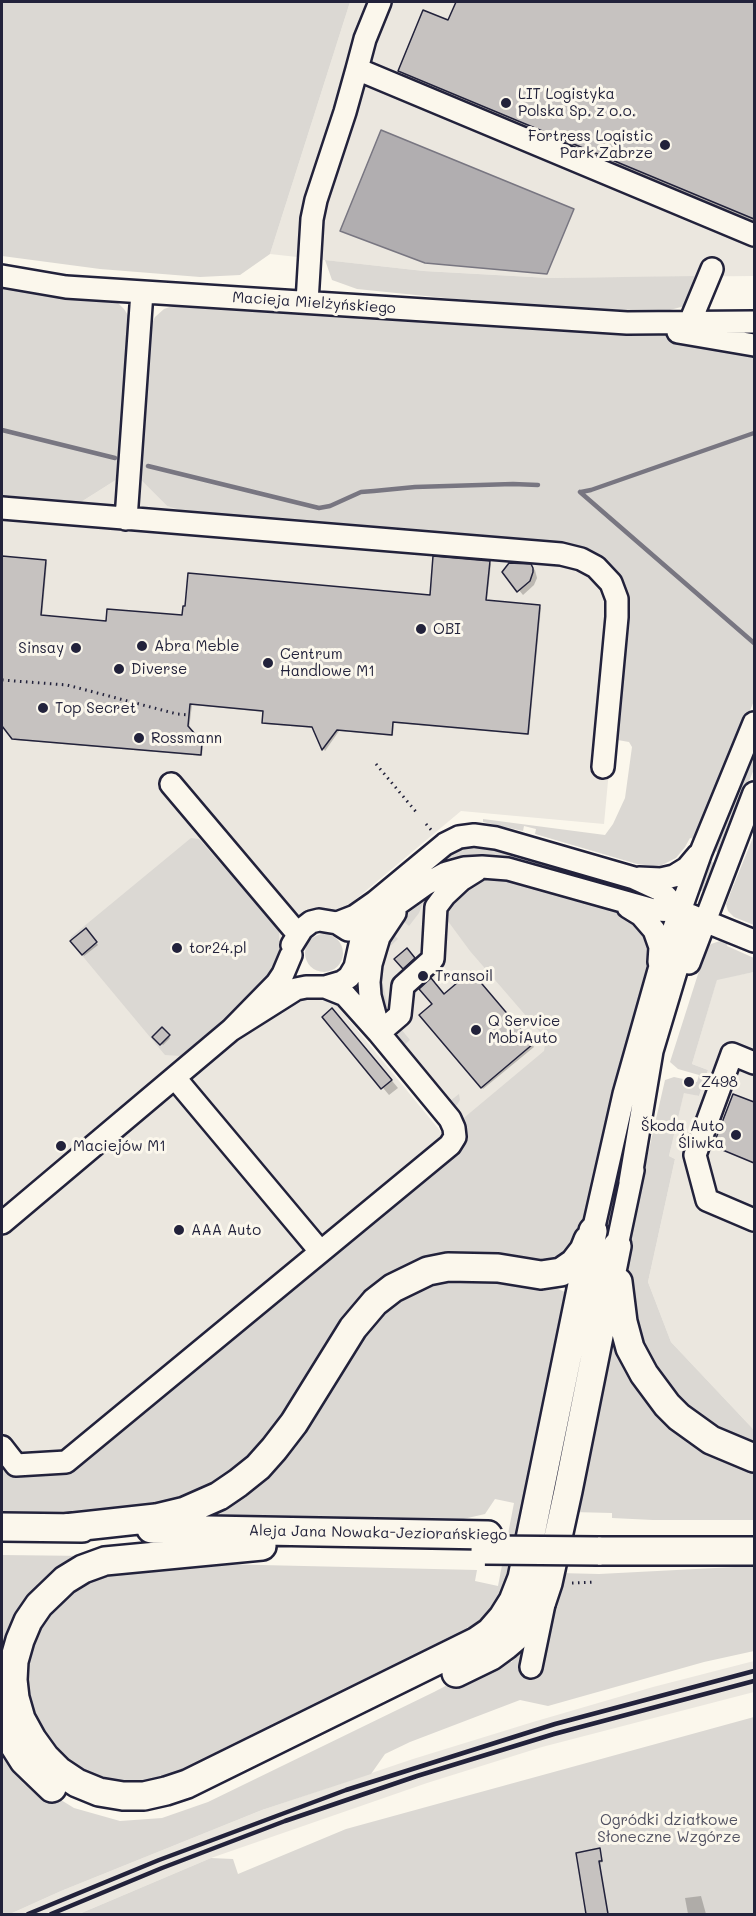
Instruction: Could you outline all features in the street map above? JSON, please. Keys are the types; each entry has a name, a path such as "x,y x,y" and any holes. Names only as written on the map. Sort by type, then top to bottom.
{"main road":[{"path":"541,1275 561,1272 574,1263 584,1250 593,1231"},
{"path":"262,1546 105,1561 83,1569 65,1580 39,1605 28,1621 20,1640 13,1680 15,1698 21,1719 32,1739 59,1771 77,1783 99,1792 123,1796 144,1796 166,1791 187,1784 456,1652 490,1632 513,1601 522,1578 593,1231"},
{"path":"2,1719 12,1742 24,1761 54,1789 76,1802 96,1809 143,1814 196,1801 491,1656 505,1653 542,1601 560,1583 598,1347 617,1246"},
{"path":"617,1246 618,1285 623,1322 630,1348 644,1374 667,1405 694,1430 727,1448 754,1458"},
{"path":"65,1528 156,1518 186,1511 219,1496 238,1483 258,1467 294,1423 353,1328 375,1302 393,1288 428,1271 448,1267 498,1268 541,1275 566,1285 579,1299 592,1324 598,1347"},
{"name":"Aleja Jana Nowaka-Jeziorańskiego","path":"2,1527 487,1542 599,1543 754,1551"},
{"name":"Aleja Jana Nowaka-Jeziorańskiego","path":"599,1543 754,1536"},
{"name":"Aleja Jana Nowaka-Jeziorańskiego","path":"2,1544 262,1546 487,1542"}],"street":[{"path":"307,302 312,219 316,200 345,112 365,39 380,2"},
{"path":"357,69 754,235"},
{"path":"690,322 712,269"},
{"name":"Macieja Mielżyńskiego","path":"2,276 66,286 142,292 627,323 754,322"},
{"path":"126,519 142,292"},
{"name":"Macieja Mielżyńskiego","path":"627,323 754,345"},
{"path":"2,508 561,554 581,559 596,567 611,583 617,599 618,617 603,767"},
{"path":"593,1231 624,1094 659,970 700,852 754,723"},
{"path":"171,784 297,933"},
{"path":"617,1246 650,1095 666,1040 690,962 754,793"},
{"path":"337,923 355,916 375,902 445,844 459,837 474,835 496,837 634,878 660,890 680,911 685,932 684,943 652,1051 630,1182"},
{"path":"634,878 661,879 674,876 687,868 700,852"},
{"path":"380,1033 400,1015 403,986 433,959 436,907 461,880 482,867"},
{"path":"231,1030 296,989 342,982 349,977 366,930 371,923 446,873 464,868 508,868 654,910 680,911 754,941"},
{"path":"380,1033 370,996 371,964 379,937 407,899"},
{"path":"618,901 641,915 654,930 660,947 659,970"},
{"path":"2,1222 231,1030 277,983 291,955 292,944 297,933 312,922 328,920 346,928 352,934 356,941 358,987 380,1033"},
{"path":"2,1447 16,1465 66,1462 450,1145 454,1137 454,1128 450,1119 380,1033 345,995 306,982 299,976 294,968 291,955"},
{"path":"754,1063 732,1054 695,1155 707,1200 754,1220"},
{"path":"175,1078 320,1251"},
{"path":"531,1666 560,1583"}],"path":[{"path":"2,680 67,685 177,714 189,715"},
{"path":"375,764 417,813"},
{"path":"426,824 430,830"},
{"path":"560,1583 595,1582"}],"shaded area":[{"path":"350,2 754,2 754,276 550,278 424,271 270,254"},
{"path":"381,130 574,209 547,274 425,263 340,231"},
{"path":"119,478 140,479 167,506 583,552 623,620 604,824 461,811 338,914 297,915 282,929 280,970 302,994 330,997 455,1149 72,1467 2,1458 2,495 81,502"},
{"path":"445,885 560,1039 465,1126 398,1045 379,1010 383,939 421,898"},
{"path":"754,972 754,1430 671,1342 648,1282 675,1159 669,1156 684,1092 699,1096 708,1070 692,1064 717,979"},
{"path":"754,1661 754,1692 542,1747 427,1783 211,1858 79,1914 10,1914 61,1891 262,1810 413,1759 533,1722 653,1687"}],"green space":[{"path":"2,2 350,2 270,254 240,275 200,277 100,269 2,256"},
{"path":"325,260 424,271 550,278 695,276 685,306 662,312 582,312 357,289 332,280"},
{"path":"2,281 106,297 116,301 131,320 119,478 81,502 2,495"},
{"path":"184,302 662,334 754,351 754,701 695,839 690,838 676,858 662,865 637,864 535,834 536,829 524,826 523,831 483,822 483,819 605,835 613,824 625,798 632,747 629,742 612,739 608,569 204,517 167,506 140,479 150,327 155,317 164,309"},
{"path":"754,747 754,769 720,853 712,850"},
{"path":"754,835 754,925 734,917 728,911 726,904"},
{"name":"tor24.pl","path":"191,838 199,839 279,930 279,966 250,997 181,1056 165,1055 70,941 71,937"},
{"path":"479,844 616,880 654,896 650,898 536,864 483,857 451,858 431,868 451,849"},
{"path":"708,860 716,864 707,888 701,891 698,889"},
{"path":"490,879 544,890 619,913 629,917 650,940 652,962 613,1094 585,1227 564,1262 406,1271 287,1420 246,1466 182,1505 86,1513 2,1512 2,1459 61,1471 465,1117 544,1051 546,1039 470,951 442,913 442,902 480,880"},
{"path":"421,898 424,900 419,913 409,926 403,921 392,933 398,939 385,951 382,981 389,1010 385,1014 375,995 375,965 401,915"},
{"path":"324,934 337,940 343,953 337,966 324,972 311,966 305,953 311,940"},
{"path":"720,941 728,942 727,946 754,958 754,972 717,980 692,1064 708,1070 699,1096 684,1093 669,1156 675,1159 648,1282 671,1342 754,1430 754,1451 703,1426 646,1364 627,1285 626,1264 629,1236 665,1080 674,1077 697,1082 699,1075 678,1069 670,1062 706,949 711,944"},
{"path":"401,1029 410,1040 403,1046 450,1101 459,1094 460,1100 457,1105 452,1107 396,1038"},
{"path":"640,1068 595,1311 590,1297 614,1176"},
{"path":"450,1274 554,1287 569,1294 516,1571 495,1617 184,1779 142,1789 76,1774 31,1725 23,1653 59,1593 80,1579 174,1563 477,1570 475,1581 498,1586 514,1503 495,1499 485,1514 459,1520 183,1521 206,1511 379,1307"},
{"path":"612,1312 627,1357 754,1465 754,1520 653,1520 612,1518 612,1513 572,1512"},
{"path":"2,1555 90,1556 50,1581 34,1597 21,1617 11,1640 6,1681 8,1702 14,1720 34,1756 60,1781 75,1790 111,1801 148,1802 190,1791 498,1641 191,1794 156,1805 119,1807 100,1803 63,1787 37,1766 18,1739 2,1698"},
{"path":"754,1566 754,1651 704,1662 548,1706 520,1700 410,1742 385,1754 371,1774 262,1810 61,1891 10,1914 2,1914 2,1734 48,1792 74,1808 120,1821 162,1818 208,1802 497,1659 512,1662 515,1650 559,1573 599,1574"},
{"name":"Ogródki działkowe Słoneczne Wzgórze","path":"754,1717 754,1914 79,1914 211,1858 233,1859 238,1874 346,1829"}],"building":[{"name":"Fortress Logistic Park Zabrze","path":"456,2 754,2 754,219 398,71 423,10 448,20"},
{"name":"Centrum Handlowe M1","path":"2,556 46,560 41,615 106,621 107,609 182,615 188,573 430,595 433,556 490,561 486,600 540,605 528,734 393,722 392,735 337,730 322,750 312,727 262,723 263,711 190,704 188,726 202,742 201,755 12,739 2,726"},
{"path":"509,563 531,564 533,568 530,581 517,592 502,572"},
{"path":"86,928 97,942 82,955 70,941"},
{"path":"407,948 415,958 403,969 394,959"},
{"name":"Q Service MobiAuto","path":"471,971 533,1044 481,1088 419,1015 432,1004 419,989 431,978 444,994"},
{"path":"332,1008 392,1080 381,1089 322,1017"},
{"path":"162,1027 170,1035 160,1045 152,1037"},
{"name":"Škoda Auto Śliwka","path":"733,1094 754,1102 754,1163 713,1146"},
{"path":"600,1848 602,1861 599,1861 608,1914 586,1914 576,1853"}],"waterway":[{"path":"2,430 115,458"},
{"path":"581,492 754,433"},
{"path":"148,466 319,508 330,506 361,492 415,487 538,485"},
{"path":"580,492 754,643"}],"railway":[{"path":"28,1914 159,1860 346,1790 555,1724 754,1671"},
{"path":"51,1914 285,1821 417,1776 554,1734 754,1681"}],"place":[{"name":"LIT Logistyka Polska Sp. z o.o.","path":"506,103"},
{"name":"Fortress Logistic Park Zabrze","path":"665,145"},
{"name":"OBI","path":"421,629"},
{"name":"Abra Meble","path":"142,646"},
{"name":"Sinsay","path":"76,648"},
{"name":"Centrum Handlowe M1","path":"268,663"},
{"name":"Diverse","path":"119,669"},
{"name":"Top Secret","path":"43,708"},
{"name":"Rossmann","path":"139,738"},
{"name":"tor24.pl","path":"177,948"},
{"name":"Transoil","path":"423,976"},
{"name":"Q Service MobiAuto","path":"476,1030"},
{"name":"Z498","path":"689,1082"},
{"name":"Škoda Auto Śliwka","path":"736,1135"},
{"name":"Maciejów M1","path":"61,1146"},
{"name":"AAA Auto","path":"179,1230"}]}
